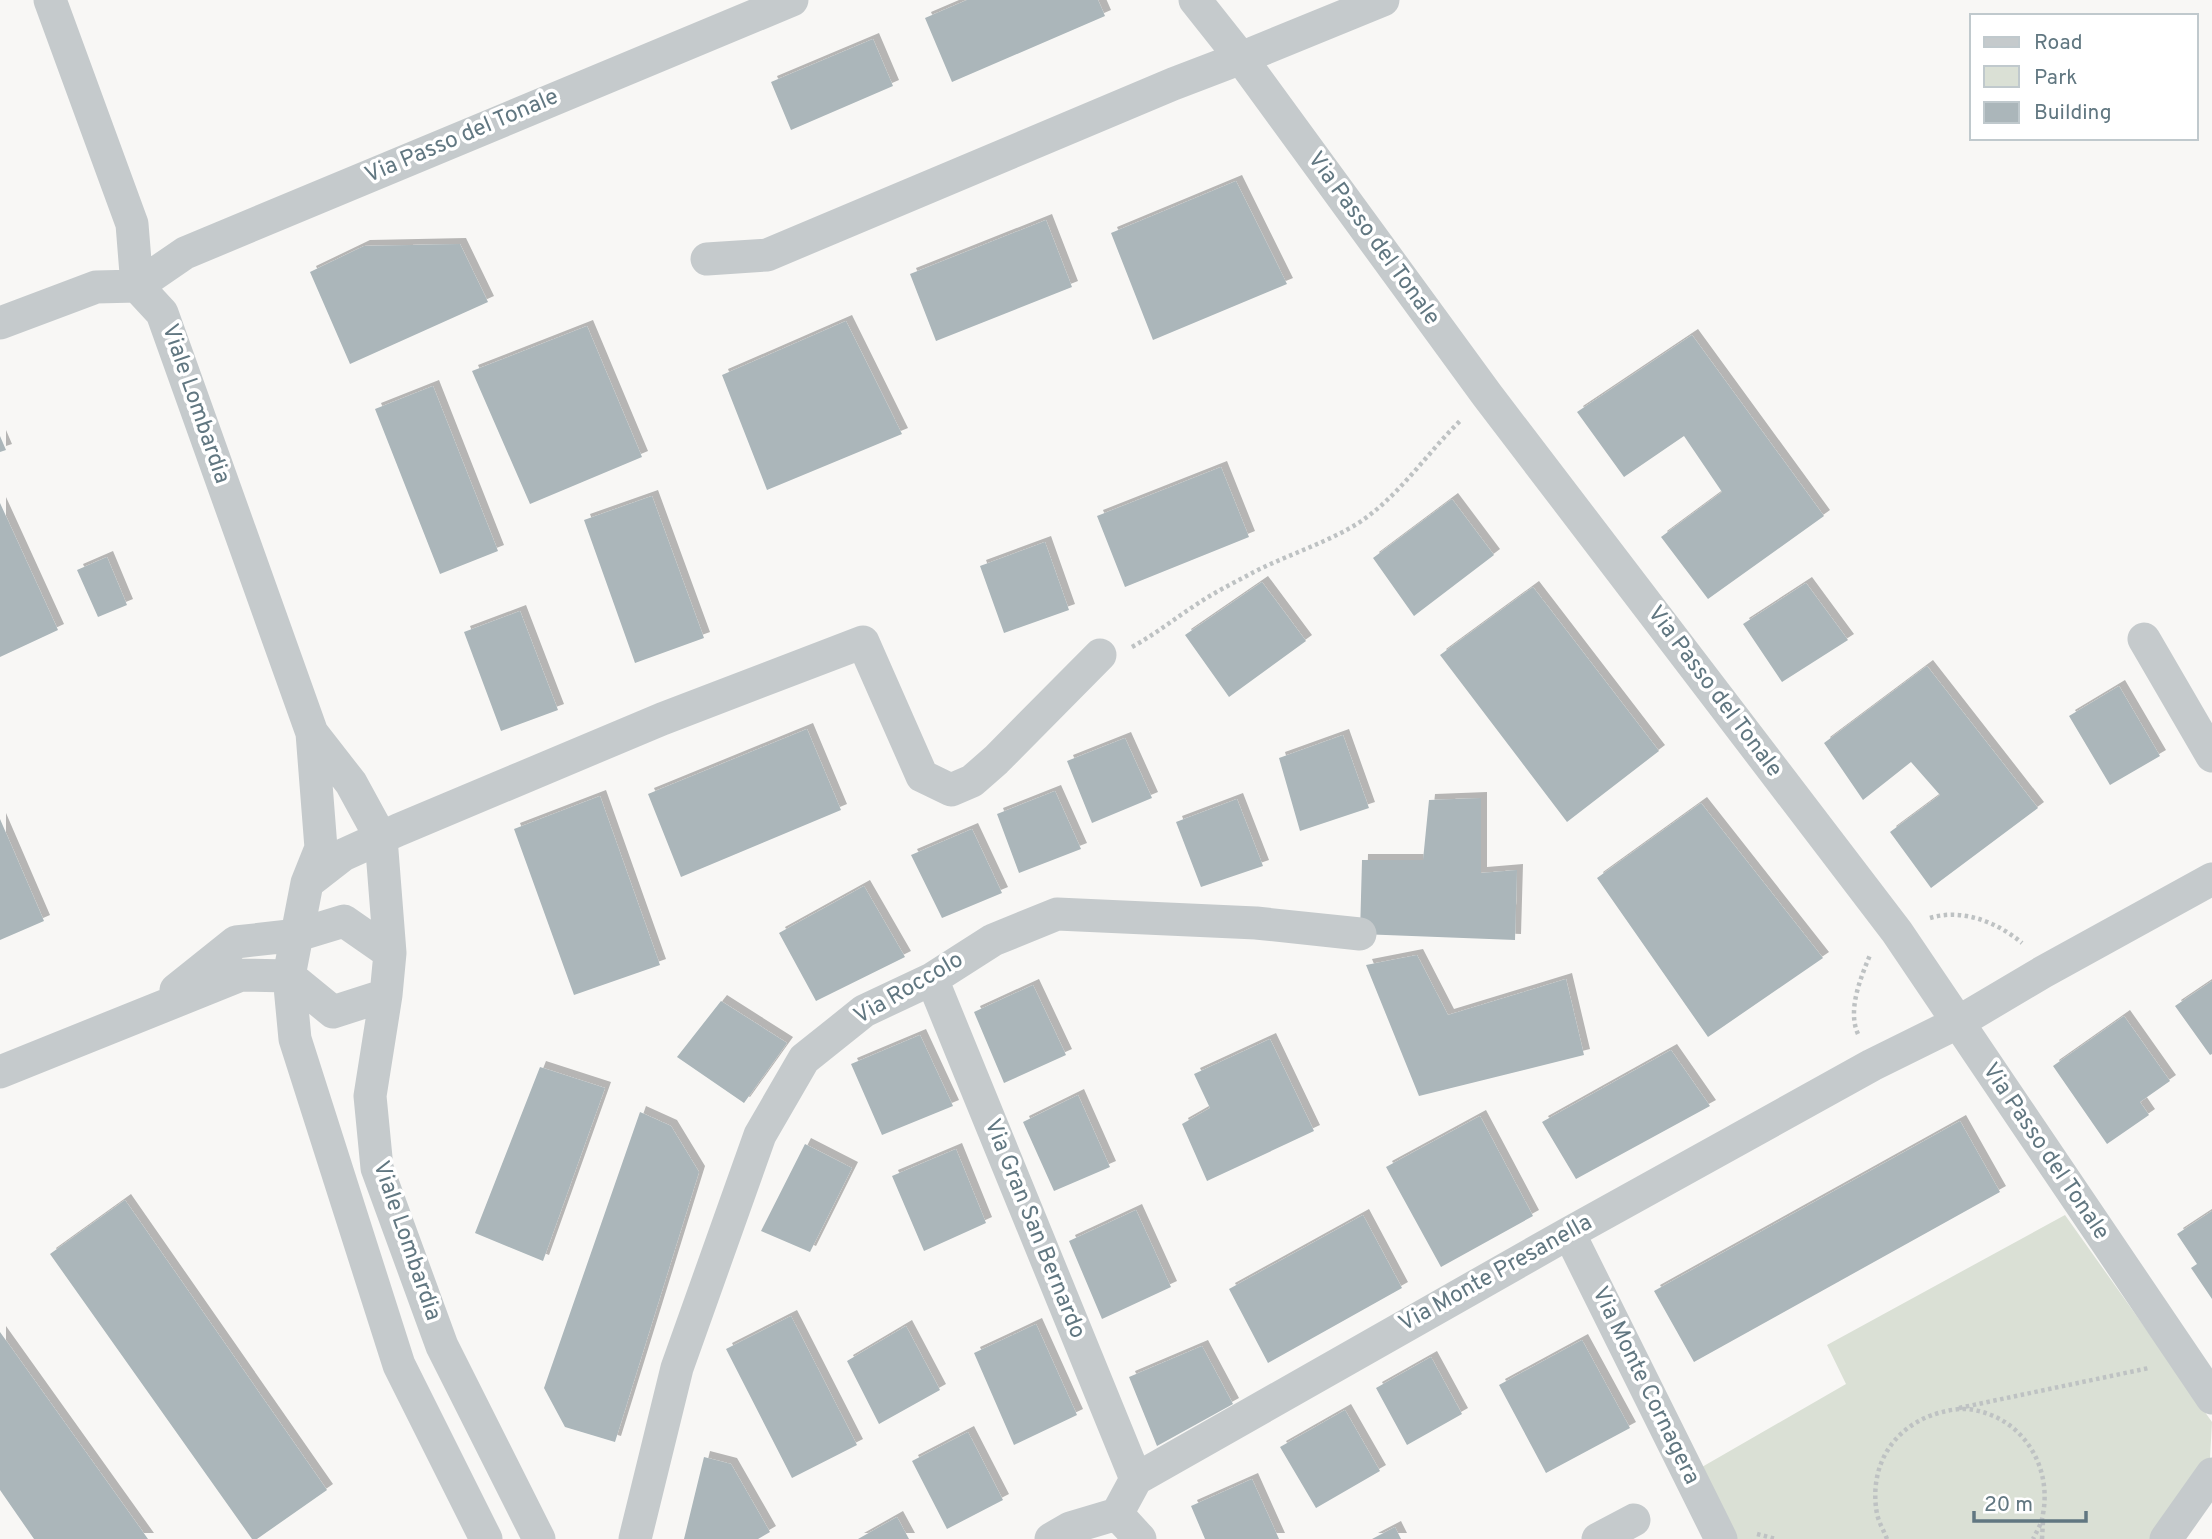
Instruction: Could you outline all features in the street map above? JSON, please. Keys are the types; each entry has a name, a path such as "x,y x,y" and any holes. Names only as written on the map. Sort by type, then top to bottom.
{"street":[{"path":"0,323 96,287 137,286 132,224 50,0"},
{"name":"Via Passo del Tonale","path":"137,286 185,253 792,0"},
{"name":"Via Passo del Tonale","path":"1195,0 1241,58 1487,395 1897,932 2212,1398"},
{"path":"707,259 767,255 1173,84 1383,0"},
{"name":"Viale Lombardia","path":"137,286 162,313 312,733 321,848 307,883 289,976 295,1039 399,1365 486,1539"},
{"path":"2144,639 2212,756"},
{"path":"307,883 344,855 381,838 662,719 863,642 922,776 951,790 972,780 996,760 1100,655"},
{"name":"Viale Lombardia","path":"312,733 351,783 381,838 390,953 370,1096 377,1168 442,1346 540,1539"},
{"name":"Via Monte Presanella","path":"1136,1479 1569,1233 1872,1065 1957,1023 2043,972 2212,880"},
{"name":"Via Roccolo","path":"635,1539 677,1368 760,1135 804,1059 864,1011 932,979 993,940 1057,914 1256,923 1360,934"},
{"path":"151,1010 236,942 298,935 344,922 390,953"},
{"path":"0,1072 241,975 289,976 334,1012 386,995"},
{"name":"Via Gran San Bernardo","path":"932,979 1136,1479"},
{"name":"Via Monte Cornagera","path":"1569,1233 1721,1539"},
{"path":"2166,1539 2212,1474"},
{"path":"1051,1539 1070,1528 1117,1514 1136,1479"},
{"path":"1117,1514 1140,1539"},
{"path":"1598,1539 1634,1520"}],"path":[{"path":"1100,655 1127,650 1206,598 1361,521 1408,480 1446,435 1487,395"},
{"path":"1887,1539 1877,1517 1875,1489 1881,1462 1895,1438 1917,1421 1944,1411 2186,1360"},
{"path":"1944,1411 1973,1409 2000,1418 2023,1436 2039,1460 2046,1488 2042,1539"},
{"path":"2033,1539 2043,1516"}],"green space":[{"path":"2065,1215 2212,1422 2210,1458 2152,1539 1737,1539 1702,1467 1846,1384 1827,1345"}],"building":[{"path":"967,0 1098,0 1105,16 952,82 925,18"},
{"path":"873,39 893,86 791,130 771,82"},
{"path":"1236,181 1287,284 1153,340 1111,233"},
{"path":"1046,220 1072,287 936,341 910,274"},
{"path":"460,244 488,302 350,364 310,272 364,246"},
{"path":"846,321 902,434 767,490 722,375"},
{"path":"587,326 642,457 530,504 472,371"},
{"path":"1692,335 1824,516 1708,599 1661,537 1722,492 1684,436 1624,477 1577,412"},
{"path":"433,386 498,551 440,574 375,409"},
{"path":"0,436 6,450 0,452"},
{"path":"1221,467 1249,537 1125,587 1097,516"},
{"path":"652,496 704,638 635,663 584,520"},
{"path":"1452,499 1494,555 1414,616 1373,558"},
{"path":"0,503 58,630 0,657"},
{"path":"1045,542 1069,610 1004,633 980,566"},
{"path":"107,557 127,605 98,617 77,570"},
{"path":"1262,582 1306,641 1229,697 1185,635"},
{"path":"1806,583 1848,640 1782,682 1743,624"},
{"path":"1533,587 1659,751 1567,822 1440,655"},
{"path":"520,611 558,710 501,731 464,632"},
{"path":"1927,666 2038,808 1931,888 1890,832 1940,795 1911,762 1863,800 1824,743"},
{"path":"2119,686 2160,756 2110,785 2069,716"},
{"path":"807,729 841,810 681,877 648,794"},
{"path":"1343,735 1369,808 1300,831 1279,758"},
{"path":"1125,738 1152,798 1092,823 1067,761"},
{"path":"1055,791 1081,849 1019,873 997,814"},
{"path":"600,796 660,965 574,995 514,829"},
{"path":"1481,798 1481,873 1517,870 1515,940 1360,934 1362,860 1423,860 1429,800"},
{"path":"1237,799 1263,866 1201,887 1176,822"},
{"path":"1701,803 1823,958 1708,1037 1597,878"},
{"path":"0,819 44,921 0,940"},
{"path":"972,829 1002,893 942,918 911,855"},
{"path":"864,886 905,957 816,1001 779,933"},
{"path":"1417,955 1448,1015 1566,979 1584,1055 1419,1096 1366,965"},
{"path":"2212,981 2212,1054 2210,1055 2175,1006"},
{"path":"1033,985 1066,1055 1004,1083 974,1012"},
{"path":"721,1001 787,1043 744,1103 677,1057"},
{"path":"2124,1016 2170,1081 2140,1102 2149,1115 2107,1144 2053,1066"},
{"path":"920,1035 953,1106 882,1135 851,1064"},
{"path":"1270,1039 1314,1131 1207,1181 1182,1124 1210,1108 1194,1074"},
{"path":"1671,1050 1710,1106 1576,1179 1542,1122"},
{"path":"540,1067 605,1088 543,1261 475,1233"},
{"path":"1078,1095 1110,1167 1054,1191 1023,1122"},
{"path":"640,1112 671,1126 699,1172 615,1442 565,1427 544,1388"},
{"path":"1480,1116 1533,1216 1441,1267 1386,1167"},
{"path":"1960,1121 2000,1192 1694,1362 1654,1291"},
{"path":"805,1144 852,1168 810,1252 761,1231"},
{"path":"956,1149 986,1223 924,1251 892,1176"},
{"path":"125,1200 327,1490 257,1539 252,1539 50,1254"},
{"path":"1136,1210 1171,1287 1102,1319 1069,1241"},
{"path":"2212,1211 2212,1299 2191,1268 2197,1264 2177,1234"},
{"path":"1363,1215 1402,1288 1268,1363 1229,1289"},
{"path":"791,1316 857,1445 792,1478 726,1349"},
{"path":"1036,1324 1077,1415 1014,1445 974,1353"},
{"path":"906,1326 940,1390 879,1424 847,1361"},
{"path":"0,1332 148,1539 34,1539 0,1490"},
{"path":"1582,1340 1630,1428 1546,1473 1499,1385"},
{"path":"1202,1346 1233,1404 1157,1446 1129,1377"},
{"path":"1431,1357 1462,1414 1407,1445 1376,1388"},
{"path":"1345,1410 1380,1471 1316,1508 1280,1447"},
{"path":"968,1432 1003,1500 947,1529 912,1461"},
{"path":"704,1457 731,1464 770,1532 758,1539 684,1539"},
{"path":"1252,1479 1279,1539 1205,1539 1191,1506"},
{"path":"897,1517 909,1539 858,1539"},
{"path":"1395,1527 1401,1539 1372,1539"}]}
